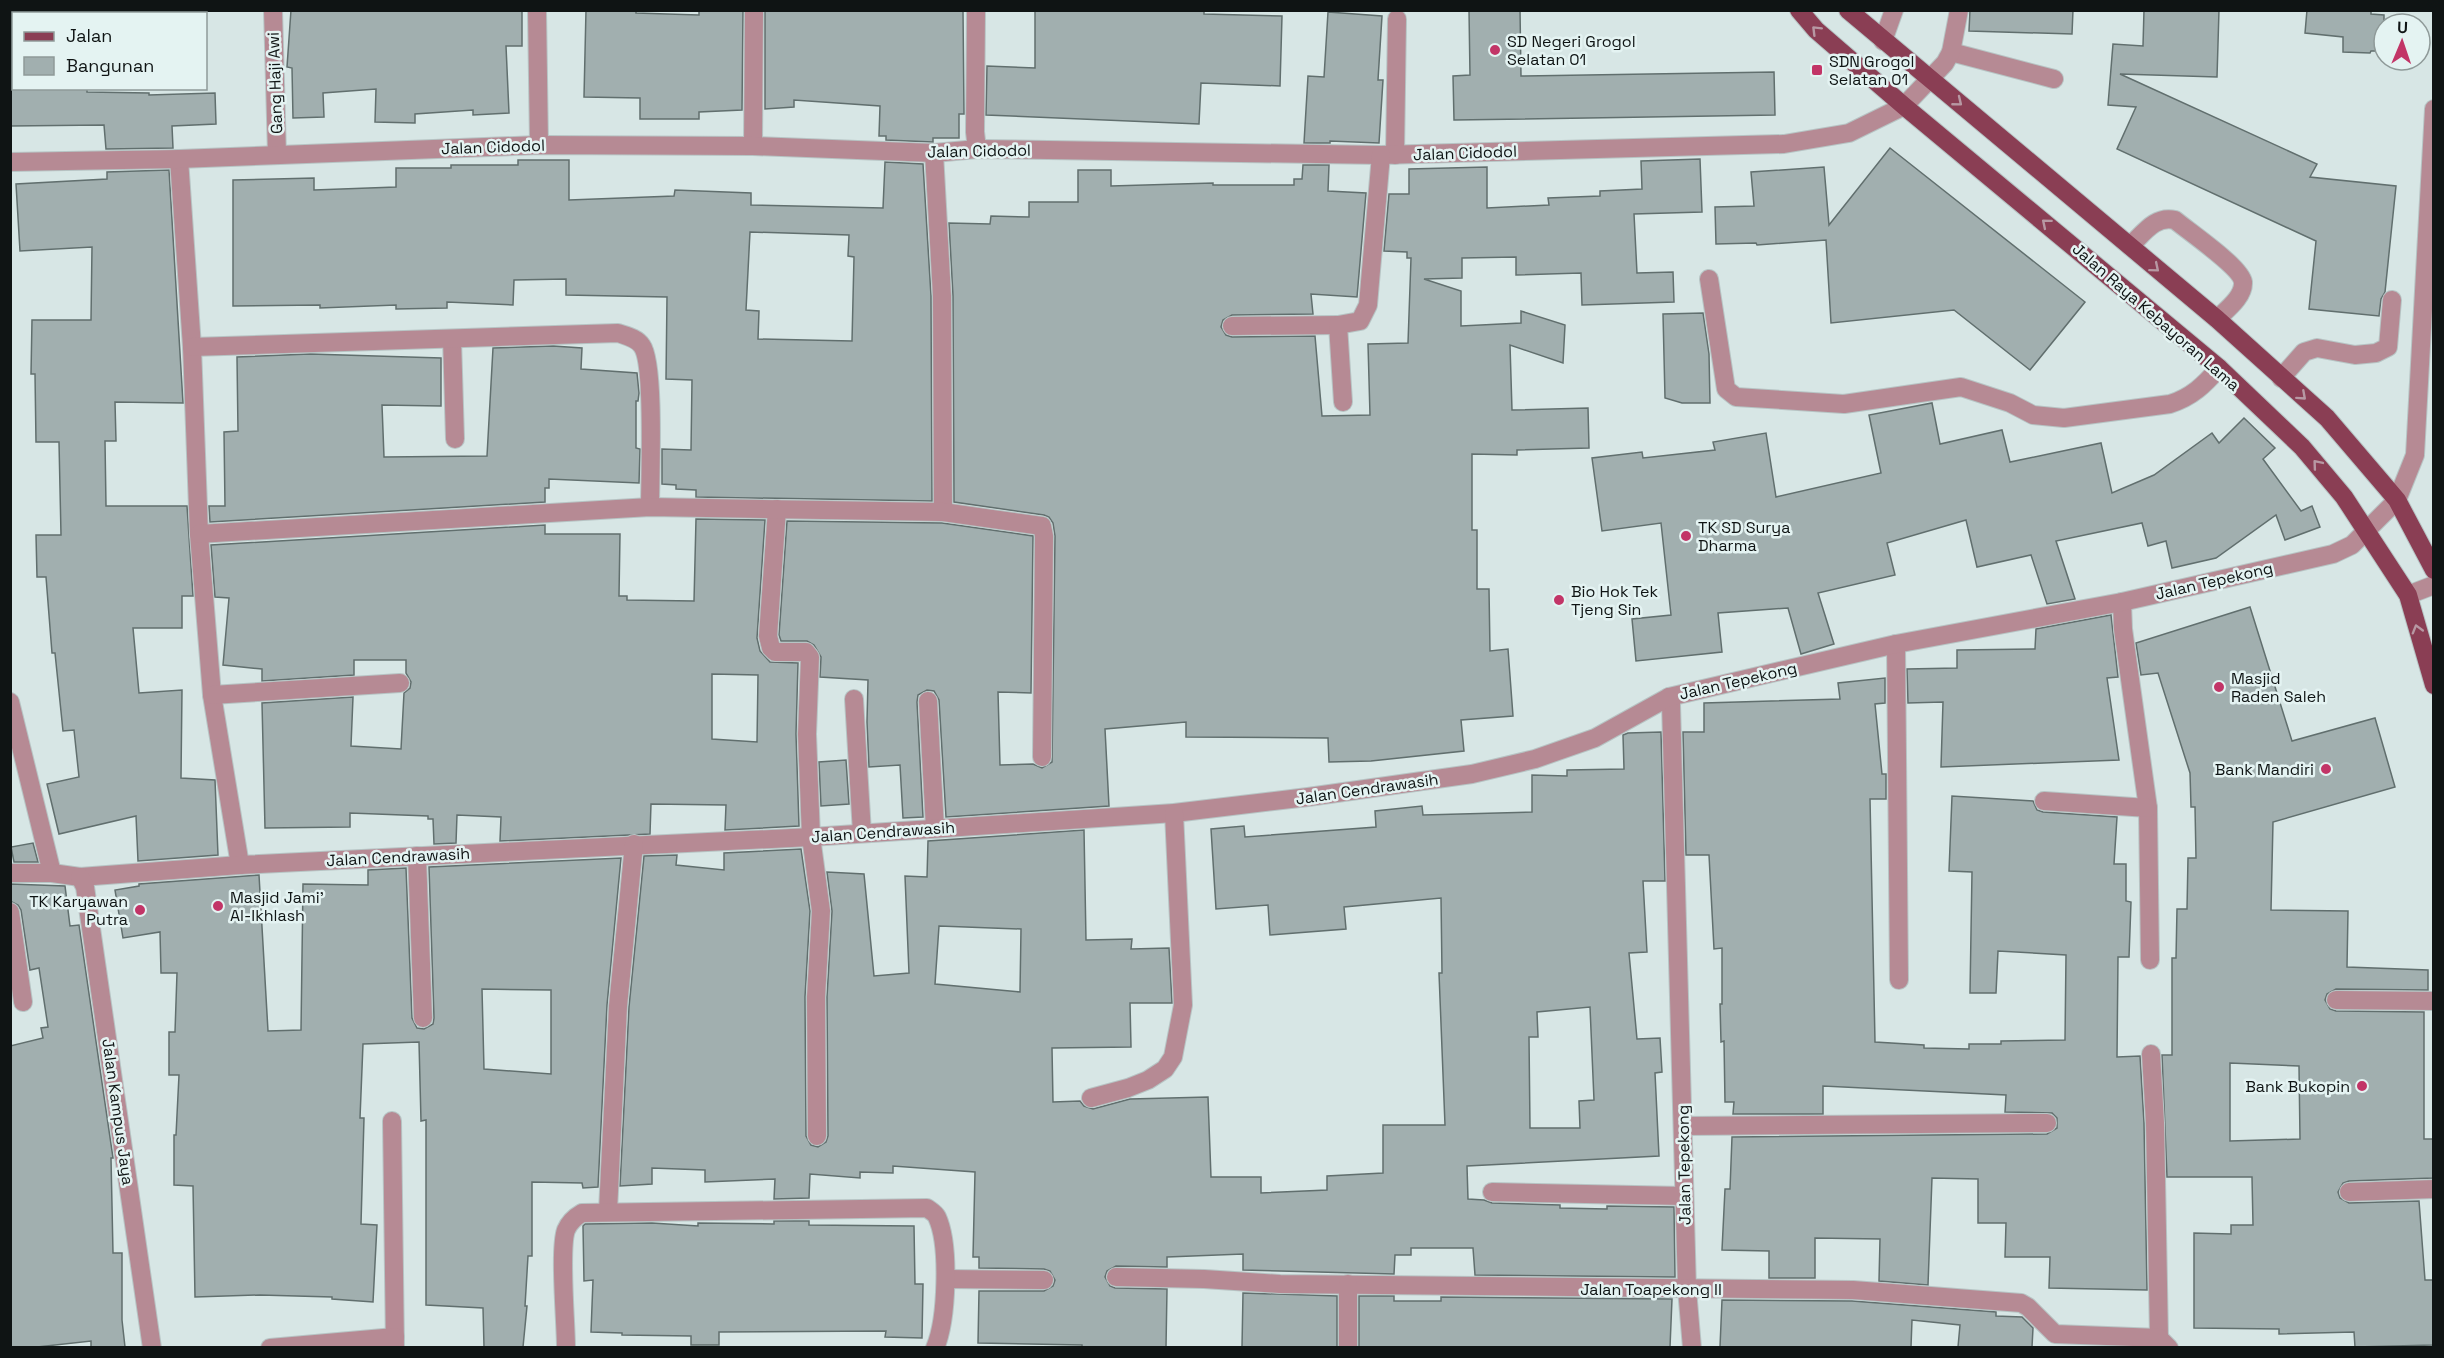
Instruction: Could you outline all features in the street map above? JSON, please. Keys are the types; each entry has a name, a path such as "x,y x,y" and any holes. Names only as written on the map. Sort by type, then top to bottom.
{"main road":[{"name":"Jalan Raya Kebayoran Lama","path":"1799,10 1816,30 1904,106 2219,368 2302,447 2344,497 2408,596 2433,685"},
{"path":"1848,10 2217,320 2327,418 2397,500 2433,570"}],"street":[{"name":"Gang Haji Awi","path":"273,10 277,155"},
{"path":"537,10 539,145"},
{"path":"753,146 754,10"},
{"path":"976,10 975,132 977,149"},
{"path":"1883,41 1894,10"},
{"path":"1959,10 1951,52 2054,79"},
{"path":"1232,326 1338,325 1360,321 1368,304 1388,155 1397,19"},
{"name":"Jalan Cidodol","path":"10,162 179,159 539,145 753,146 934,153 977,149 1388,155 1784,144 1849,133 1904,106 1939,70 1951,52"},
{"path":"2397,500 2412,465 2417,441 2421,350 2429,279 2433,109"},
{"path":"934,153 942,297 943,512"},
{"path":"179,159 192,347 199,534 212,695 240,865"},
{"path":"2130,246 2159,219 2168,218 2175,220 2235,269 2243,281 2242,288 2232,305 2217,320"},
{"path":"1709,279 1726,388 1736,397 1844,404 1961,387 2010,403 2033,415 2064,418 2185,400 2199,390 2219,368"},
{"path":"2388,347 2392,300"},
{"path":"1338,325 1343,402"},
{"path":"192,347 618,333 641,343 646,353 650,387 650,507"},
{"path":"452,339 455,439"},
{"path":"2281,378 2304,352 2318,348 2355,355 2376,353 2388,347 2421,350"},
{"name":"Jalan Tepekong","path":"1692,1347 1687,1289 1669,697 1896,644 2122,602 2333,554 2352,545 2397,500"},
{"path":"199,534 650,507 943,512 1042,526 1044,536 1042,757"},
{"path":"777,509 768,636 771,648 775,652 806,652 810,657 807,735 811,837 821,911 816,997 817,1136"},
{"path":"2408,596 2433,585"},
{"path":"2122,602 2123,629 2148,808 2150,960"},
{"path":"1896,644 1899,980"},
{"path":"212,695 400,683"},
{"name":"Jalan Cendrawasih","path":"10,873 52,873 80,877 240,865 811,837 1174,813 1308,798 1472,774 1535,759 1595,738 1669,697"},
{"path":"854,699 862,833"},
{"path":"10,702 52,873"},
{"path":"928,702 935,828"},
{"path":"2044,801 2148,808"},
{"path":"1091,1098 1148,1080 1165,1069 1173,1057 1183,1005 1174,813"},
{"path":"608,1211 618,1006 634,844"},
{"path":"417,856 423,1018"},
{"name":"Jalan Kampus Jaya","path":"80,877 86,899 152,1347"},
{"path":"10,912 23,1002"},
{"path":"2336,1000 2433,1000"},
{"path":"2151,1054 2164,1343"},
{"path":"270,1347 395,1342 392,1121"},
{"path":"1683,1126 2047,1122"},
{"path":"2349,1192 2433,1189"},
{"path":"1492,1192 1684,1196"},
{"path":"566,1347 563,1247 567,1229 582,1213 927,1208 936,1214 940,1225 947,1280 940,1338 935,1347"},
{"name":"Jalan Toapekong II","path":"1116,1277 1280,1284 1871,1291 2020,1303 2028,1307 2052,1340 2164,1343"},
{"path":"947,1280 1044,1280"},
{"path":"1348,1284 1348,1347"}],"building":[{"path":"291,10 522,10 522,46 506,46 509,113 473,115 473,110 415,114 415,123 375,122 376,89 323,93 324,117 293,118 292,68 287,67"},
{"path":"586,10 636,10 636,13 699,15 699,10 743,10 742,110 699,112 699,119 640,119 640,98 584,97"},
{"path":"765,10 963,10 964,114 959,114 959,138 933,138 933,142 886,140 886,136 879,136 880,106 794,100 794,107 765,109"},
{"path":"1035,10 1204,10 1204,14 1282,16 1280,86 1201,83 1199,124 986,115 987,66 1035,68"},
{"name":"SD Negeri Grogol Selatan 01","path":"1469,10 1520,10 1521,76 1774,72 1775,115 1454,120 1453,76 1470,75"},
{"path":"1970,10 2073,10 2072,34 1969,31"},
{"path":"2144,10 2219,10 2217,77 2120,74 2317,164 2310,177 2396,186 2385,292 2381,299 2379,316 2309,309 2316,241 2117,149 2136,107 2108,105 2113,44 2143,46"},
{"path":"2307,10 2371,10 2372,51 2370,53 2343,52 2343,37 2305,33"},
{"path":"1328,12 1382,16 1378,80 1383,80 1379,143 1330,141 1330,143 1304,143 1308,76 1324,77"},
{"path":"10,88 12,90 149,93 149,95 215,93 216,124 172,126 173,148 106,149 104,125 10,126"},
{"path":"1890,148 2085,302 2030,370 1954,310 1831,323 1826,240 1757,245 1756,243 1716,244 1715,207 1754,206 1751,172 1824,167 1829,225"},
{"path":"1700,159 1702,212 1634,214 1637,273 1673,272 1674,302 1582,305 1581,273 1516,275 1516,257 1462,258 1462,278 1424,279 1461,291 1461,326 1521,323 1521,311 1565,325 1563,363 1510,345 1512,410 1588,408 1589,448 1517,450 1517,455 1472,454 1472,530 1477,530 1477,589 1489,589 1490,651 1508,649 1513,716 1461,720 1464,751 1371,761 1329,762 1328,738 1186,737 1186,722 1105,729 1109,806 946,817 939,700 934,691 927,690 918,695 917,702 923,817 903,818 900,765 869,767 868,680 820,677 821,657 814,645 807,641 781,641 779,635 787,521 942,523 1033,536 1031,693 998,692 1000,765 1033,764 1042,768 1052,762 1055,536 1053,523 1049,517 1044,515 954,502 953,296 949,223 990,224 991,216 1029,217 1029,202 1078,202 1078,170 1111,170 1111,186 1213,183 1213,185 1294,185 1294,179 1302,179 1303,165 1329,165 1328,191 1366,193 1357,297 1311,294 1313,314 1232,315 1223,320 1221,327 1226,335 1232,337 1315,336 1322,416 1370,415 1368,344 1408,343 1411,258 1407,258 1407,252 1384,251 1389,194 1409,194 1409,169 1487,167 1487,208 1549,205 1548,198 1600,196 1600,191 1642,189 1641,161"},
{"path":"518,160 569,160 569,200 674,196 675,190 751,193 751,205 883,208 885,162 923,164 931,296 932,501 696,497 696,490 676,489 676,485 662,484 662,449 691,450 692,380 666,379 667,297 566,295 566,279 514,280 513,305 447,302 447,308 396,309 396,305 320,308 320,305 233,306 233,180 314,178 314,190 396,187 396,168 518,165","holes":["750,232 849,235 848,256 854,257 852,341 758,339 759,311 746,310"]},
{"path":"169,170 183,403 115,402 116,441 105,441 106,506 187,506 193,596 182,596 182,628 133,628 139,693 182,690 181,778 215,780 218,855 138,861 136,816 59,834 47,784 79,777 74,730 63,731 55,653 52,653 46,577 37,577 36,535 61,535 59,442 36,442 35,374 31,374 32,320 91,320 92,247 20,251 16,184 107,179 107,172"},
{"path":"1703,313 1709,354 1710,403 1682,403 1665,398 1663,314"},
{"path":"553,346 582,348 581,369 637,373 639,393 638,401 636,401 636,448 640,449 639,483 549,479 549,488 545,488 545,502 210,522 209,506 225,506 224,432 238,431 237,357 310,354 441,358 441,406 382,405 384,457 487,456 493,348"},
{"path":"1932,403 1940,444 2002,430 2010,462 2101,443 2112,493 2154,475 2212,433 2219,443 2244,418 2275,448 2263,459 2301,511 2312,506 2320,527 2285,540 2276,515 2216,558 2172,568 2166,541 2148,546 2142,523 2056,541 2075,599 2047,604 2031,555 1977,567 1966,520 1887,543 1895,575 1818,593 1834,644 1801,654 1788,608 1718,613 1722,652 1636,661 1632,619 1671,615 1661,523 1602,531 1592,458 1642,452 1643,458 1715,450 1713,442 1766,433 1776,497 1881,473 1869,415"},
{"path":"696,519 765,520 757,638 760,651 770,662 798,663 796,734 799,826 725,830 726,805 651,804 650,834 500,841 501,817 457,815 456,843 434,844 433,819 428,819 428,816 350,813 350,827 265,828 262,703 353,697 351,746 401,749 404,693 410,688 411,682 406,673 406,660 354,660 354,675 262,681 262,669 223,665 229,598 215,597 211,545 545,525 545,534 620,534 619,596 627,596 627,600 694,601","holes":["712,674 758,675 757,742 712,739"]},
{"path":"2250,607 2292,741 2375,718 2395,787 2273,822 2271,910 2348,911 2347,967 2428,970 2428,990 2336,989 2327,994 2325,1000 2330,1009 2336,1011 2424,1012 2424,1139 2433,1139 2433,1178 2349,1181 2343,1183 2338,1192 2340,1198 2349,1203 2419,1201 2425,1280 2433,1280 2433,1345 2355,1347 2354,1332 2279,1334 2279,1329 2194,1328 2194,1233 2231,1234 2231,1225 2253,1225 2252,1177 2167,1177 2162,1055 2172,1055 2172,958 2176,958 2177,909 2187,909 2188,858 2196,858 2195,807 2191,807 2190,773 2158,673 2141,675 2136,643","holes":["2230,1063 2299,1066 2300,1139 2230,1141"]},
{"path":"2111,615 2118,677 2107,678 2119,760 1941,767 1943,702 1908,703 1907,669 1957,668 1957,650 2035,649 2036,629"},
{"path":"1885,678 1885,703 1875,704 1882,774 1886,774 1886,799 1870,799 1875,1042 1924,1045 1924,1048 1969,1049 1969,1044 2001,1044 2001,1041 2065,1040 2066,955 1998,951 1996,993 1970,993 1972,872 1949,871 1952,796 2033,801 2037,810 2043,812 2117,817 2114,864 2126,864 2126,901 2131,902 2129,957 2118,957 2117,1057 2140,1056 2144,1123 2147,1290 2049,1288 2050,1257 2005,1257 2006,1223 1978,1223 1978,1179 1932,1178 1928,1285 1879,1281 1880,1239 1815,1238 1815,1278 1769,1278 1769,1251 1722,1250 1725,1189 1730,1189 1732,1137 2047,1134 2057,1128 2057,1118 2052,1113 2005,1112 2006,1095 1823,1086 1823,1114 1733,1114 1734,1102 1725,1102 1724,1041 1721,1042 1720,1004 1722,1004 1722,948 1714,949 1709,855 1686,855 1683,732 1704,732 1704,703 1840,699 1838,683"},
{"path":"1661,732 1665,881 1643,881 1647,952 1629,953 1637,1039 1660,1038 1662,1072 1655,1073 1659,1156 1467,1166 1468,1199 1492,1203 1560,1205 1560,1208 1674,1207 1675,1277 1475,1275 1473,1248 1411,1248 1411,1255 1395,1255 1394,1274 1243,1270 1243,1254 1167,1257 1167,1267 1116,1266 1107,1271 1105,1277 1110,1286 1115,1288 1167,1289 1166,1347 978,1343 979,1291 1044,1291 1053,1286 1055,1280 1050,1271 1044,1269 979,1268 979,1257 973,1257 975,1172 893,1166 893,1173 860,1172 860,1178 810,1174 809,1198 774,1199 775,1179 705,1182 705,1170 652,1168 652,1184 620,1186 629,1007 644,856 677,855 676,865 724,870 724,853 801,849 810,911 805,997 806,1136 811,1145 818,1147 826,1142 828,1136 827,997 832,911 827,872 864,874 874,976 909,973 905,876 927,877 928,841 1084,830 1086,940 1132,939 1131,949 1169,948 1172,1003 1130,1003 1131,1047 1052,1048 1053,1102 1080,1101 1084,1106 1093,1109 1130,1099 1208,1097 1211,1177 1261,1177 1261,1193 1327,1190 1327,1176 1383,1173 1383,1125 1445,1125 1439,973 1442,973 1441,898 1344,907 1346,929 1270,935 1268,905 1216,909 1211,829 1244,826 1245,837 1376,827 1375,811 1422,806 1423,815 1532,812 1532,775 1567,776 1567,770 1624,769 1623,735","holes":["939,926 1021,929 1020,992 935,984","1590,1007 1594,1100 1579,1101 1580,1128 1530,1128 1529,1037 1538,1037 1537,1012"]},
{"path":"846,760 849,804 821,806 819,762"},
{"path":"33,843 38,862 14,862 11,847"},
{"path":"621,858 607,1005 598,1187 583,1188 582,1183 532,1182 532,1256 528,1256 523,1347 484,1347 483,1308 426,1305 426,1120 421,1121 419,1042 363,1044 360,1118 364,1118 361,1224 377,1225 373,1302 332,1299 332,1297 260,1295 195,1297 193,1186 174,1185 174,1135 176,1135 179,1075 169,1075 169,1032 175,1032 177,973 161,973 160,932 123,938 115,890 139,886 139,884 259,875 268,1031 301,1030 303,884 368,885 368,870 406,868 412,1018 417,1028 424,1029 433,1024 434,1018 429,867","holes":["482,989 551,990 551,1074 484,1069"]},
{"path":"10,884 65,886 70,926 79,925 113,1158 111,1158 113,1253 122,1253 122,1320 125,1347 91,1347 91,1341 37,1347 10,1347 10,1046 43,1038 41,1028 48,1027 39,968 30,970 21,910 18,905 10,901"},
{"path":"774,1221 809,1221 809,1225 914,1226 915,1284 923,1284 922,1338 885,1337 886,1331 719,1332 719,1345 691,1345 691,1336 591,1332 593,1280 584,1281 583,1226 585,1224 652,1223 698,1226 698,1223 774,1224"},
{"path":"1243,1293 1337,1296 1337,1347 1242,1347"},
{"path":"1359,1296 1394,1296 1394,1301 1441,1301 1441,1297 1672,1299 1670,1347 1359,1347"},
{"path":"1722,1300 1852,1301 1996,1312 1996,1316 2022,1317 2033,1328 2032,1347 1958,1347 1960,1325 1912,1320 1911,1347 1720,1347"}],"place":[{"name":"SD Negeri Grogol Selatan 01","path":"1495,50"},
{"name":"SDN Grogol Selatan 01","path":"1817,70"},
{"name":"TK SD Surya Dharma","path":"1686,536"},
{"name":"Bio Hok Tek Tjeng Sin","path":"1559,600"},
{"name":"Masjid Raden Saleh","path":"2219,687"},
{"name":"Bank Mandiri","path":"2326,769"},
{"name":"Masjid Jami' Al-Ikhlash","path":"218,906"},
{"name":"TK Karyawan Putra","path":"140,910"},
{"name":"Bank Bukopin","path":"2362,1086"}]}
